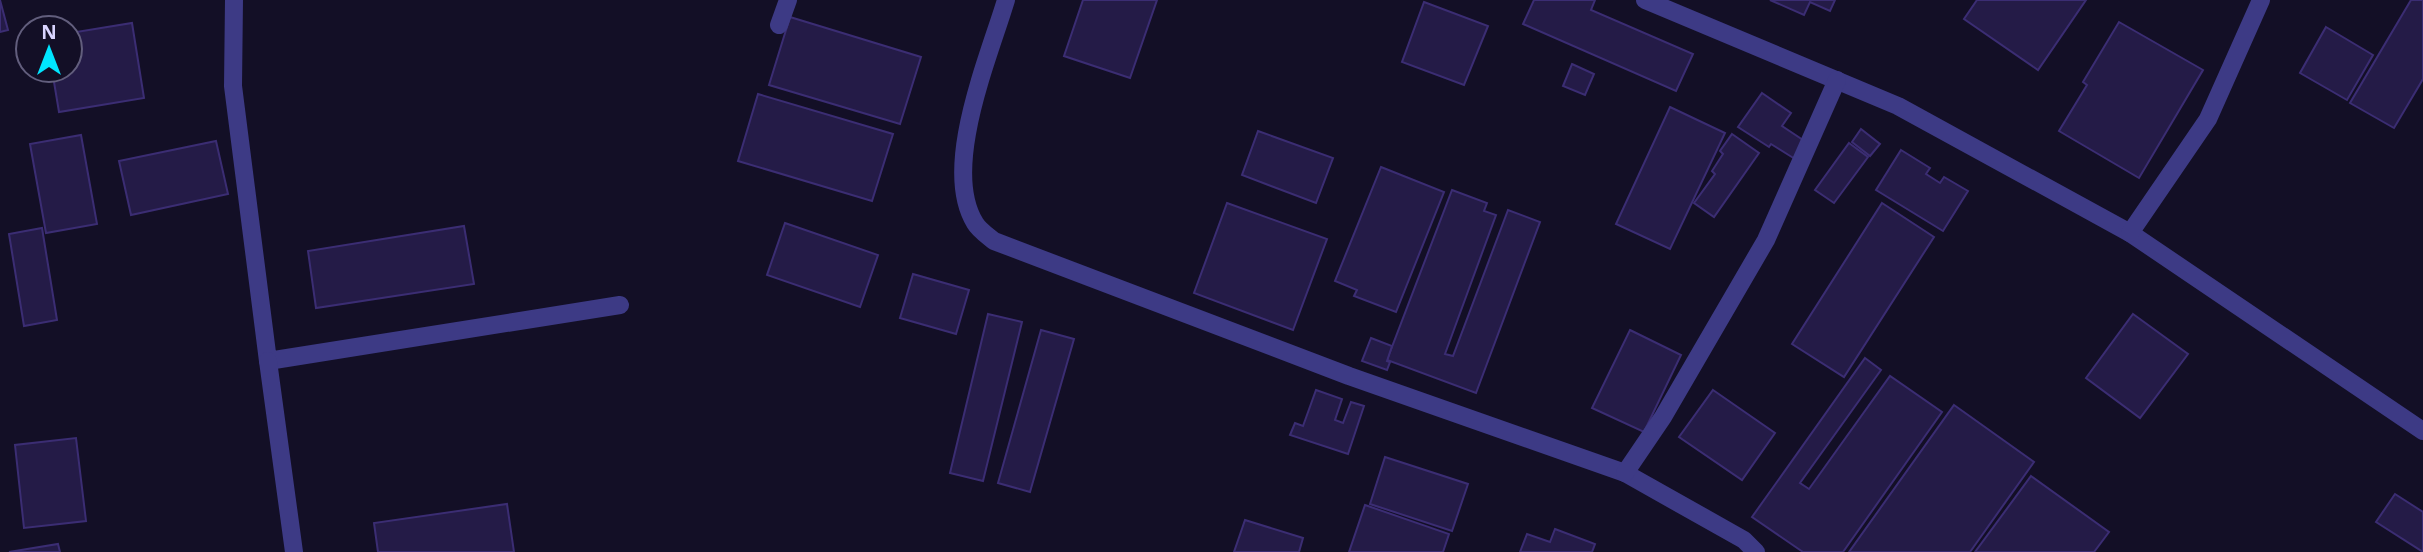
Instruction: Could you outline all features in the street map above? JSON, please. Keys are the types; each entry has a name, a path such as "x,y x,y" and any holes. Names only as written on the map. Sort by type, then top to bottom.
{"street":[{"path":"234,0 233,86 294,552"},
{"path":"779,25 788,0"},
{"path":"1006,0 969,119 963,160 964,192 975,223 994,242 1349,376 1625,473 1744,540 1756,552"},
{"path":"1645,0 1898,106 2130,233 2423,431"},
{"path":"2130,233 2208,119 2261,0"},
{"path":"1625,473 1663,417 1766,240 1837,80"},
{"path":"268,361 620,305"}],"building":[{"path":"0,0 8,30 0,32"},
{"path":"1083,0 1157,0 1130,78 1064,56"},
{"path":"1534,0 1595,0 1591,10 1693,54 1676,91 1523,24"},
{"path":"1770,0 1835,0 1830,11 1810,2 1804,15"},
{"path":"1977,0 2086,0 2038,70 1964,19"},
{"path":"2411,0 2423,0 2423,79 2394,128 2350,103"},
{"path":"1424,2 1488,26 1464,85 1402,62"},
{"path":"790,17 921,57 900,124 769,85"},
{"path":"2119,22 2203,70 2139,178 2059,131 2087,85 2083,82"},
{"path":"132,23 144,98 59,112 54,84 84,84 84,31"},
{"path":"2326,27 2373,55 2347,100 2300,73"},
{"path":"1572,64 1594,74 1585,95 1563,86"},
{"path":"1762,93 1791,113 1782,126 1806,142 1795,159 1771,144 1769,147 1738,127"},
{"path":"758,94 893,134 872,201 738,161"},
{"path":"1670,107 1725,133 1670,249 1616,224"},
{"path":"1861,129 1880,144 1870,156 1852,142"},
{"path":"1258,131 1333,158 1316,203 1242,175"},
{"path":"1732,134 1759,153 1714,217 1694,203 1715,174 1712,171 1723,154 1720,151"},
{"path":"81,135 97,224 46,233 30,144"},
{"path":"216,141 228,194 131,215 119,161"},
{"path":"1849,143 1868,157 1834,203 1815,190"},
{"path":"1901,150 1930,168 1926,174 1940,183 1944,177 1968,191 1943,231 1876,190"},
{"path":"1381,167 1444,192 1396,312 1354,296 1357,290 1335,281"},
{"path":"1452,190 1487,203 1484,211 1496,215 1445,354 1453,356 1508,210 1540,222 1476,393 1387,360"},
{"path":"1227,203 1327,239 1293,330 1194,293"},
{"path":"1882,203 1934,237 1844,377 1792,344"},
{"path":"785,223 878,255 860,307 767,275"},
{"path":"464,226 474,284 316,308 308,251"},
{"path":"42,228 57,320 24,326 9,234"},
{"path":"913,274 969,290 956,334 900,318"},
{"path":"988,314 1022,322 983,481 950,473"},
{"path":"2133,314 2188,354 2140,418 2086,378"},
{"path":"1041,330 1074,339 1030,492 998,483"},
{"path":"1630,330 1681,355 1644,432 1592,408"},
{"path":"1371,338 1392,346 1387,370 1362,361"},
{"path":"1865,358 1881,370 1800,483 1809,489 1890,376 1942,412 1843,552 1803,552 1752,517"},
{"path":"1316,390 1342,399 1335,420 1343,423 1351,402 1364,406 1348,454 1290,435 1295,423 1303,426"},
{"path":"1713,390 1775,433 1742,480 1679,437"},
{"path":"1954,405 2034,462 1970,552 1849,552"},
{"path":"76,438 86,521 24,528 15,445"},
{"path":"1385,457 1468,484 1452,531 1370,504"},
{"path":"2031,476 2109,532 2094,552 1975,552"},
{"path":"2395,494 2423,512 2423,552 2376,522"},
{"path":"507,504 514,552 378,552 374,523"},
{"path":"1365,505 1449,534 1443,552 1349,552"},
{"path":"1245,520 1303,538 1299,552 1234,552"},
{"path":"1555,529 1595,544 1592,552 1520,552 1527,534 1550,542"},
{"path":"58,544 60,552 9,552"}]}
